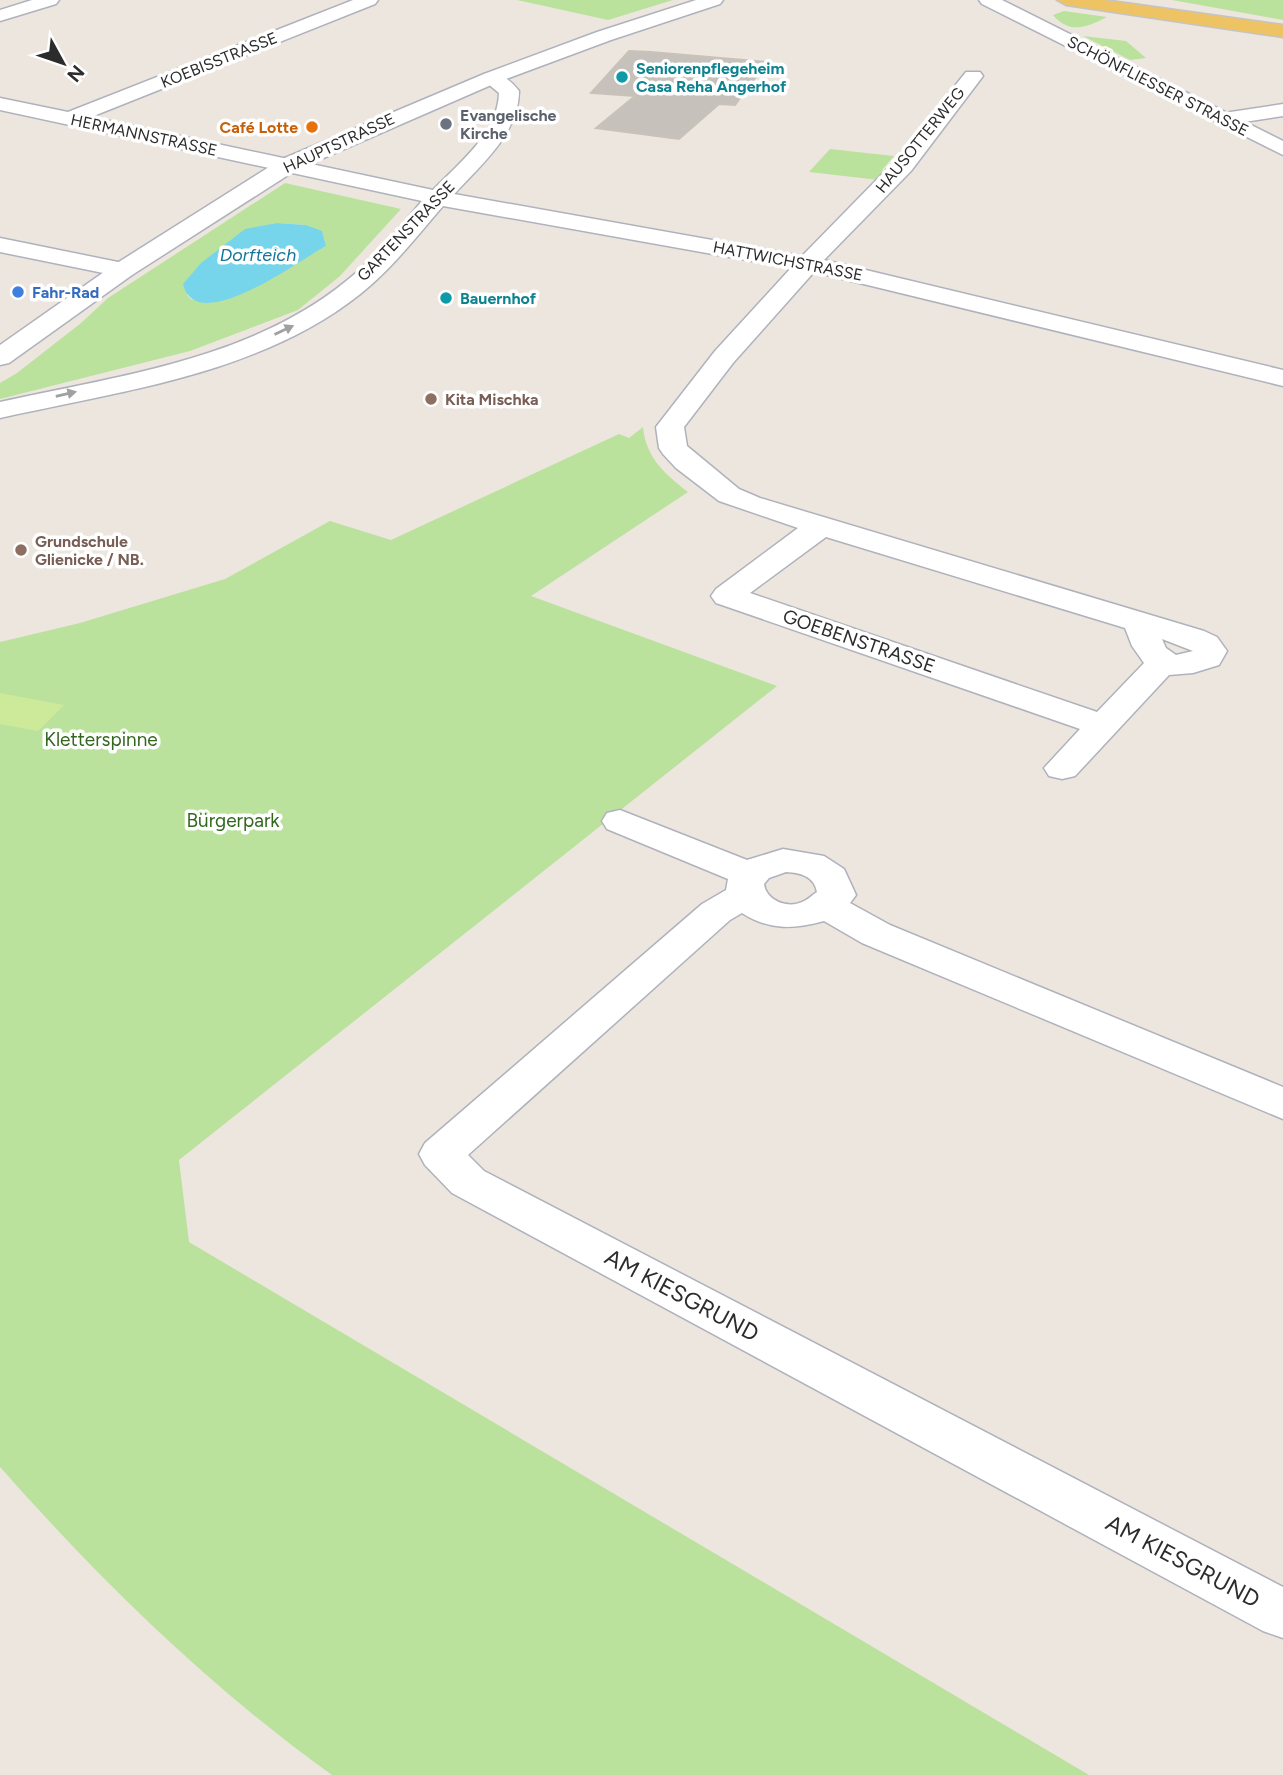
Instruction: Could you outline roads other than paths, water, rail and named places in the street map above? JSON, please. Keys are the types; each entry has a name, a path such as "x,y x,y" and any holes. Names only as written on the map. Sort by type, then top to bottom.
{"main road":[{"path":"1090,4 1283,31"}],"street":[{"path":"0,16 50,0"},
{"name":"KOEBISSTRASSE","path":"69,119 369,0"},
{"name":"HAUPTSTRASSE","path":"0,358 122,270 288,165 491,78 604,36 714,0"},
{"name":"SCHÖNFLIESSER STRASSE","path":"988,0 1048,8 1090,4"},
{"name":"SCHÖNFLIESSER STRASSE","path":"1048,8 1224,119 1283,149"},
{"name":"HAUSOTTERWEG","path":"808,264 903,166 973,76"},
{"name":"GARTENSTRASSE","path":"0,410 198,363 287,330 339,300 396,246 491,138 509,112 509,91 491,78"},
{"name":"HERMANNSTRASSE","path":"0,104 288,165"},
{"path":"1224,119 1283,110"},
{"name":"HATTWICHSTRASSE","path":"288,165 438,198 808,264 1283,378"},
{"path":"0,245 122,270"},
{"path":"808,264 724,357 670,426 673,448 729,495 822,525 1139,621 1192,638 1205,644 1210,651 1207,658 1196,663 1163,662 1151,654 1139,621"},
{"name":"GOEBENSTRASSE","path":"822,525 727,596 1102,725"},
{"path":"1062,768 1163,662"},
{"path":"620,821 746,885 758,909 781,916 807,916 828,907 876,934 1283,1104"},
{"name":"AM KIESGRUND","path":"828,907 837,895 836,881 824,870 806,862 783,860 763,864 746,885 441,1154 468,1182 1283,1614"}],"water":[{"name":"Dorfteich","path":"277,223 306,225 322,231 326,246 274,278 228,299 207,303 192,299 183,284 201,263 245,229"}],"place":[{"name":"Seniorenpflegeheim Casa Reha Angerhof","path":"622,77"},
{"name":"Evangelische Kirche","path":"446,124"},
{"name":"Café Lotte","path":"312,127"},
{"name":"Fahr-Rad","path":"18,292"},
{"name":"Bauernhof","path":"446,298"},
{"name":"Kita Mischka","path":"431,399"},
{"name":"Grundschule Glienicke / NB.","path":"21,550"}],"park label":[{"name":"Kletterspinne","path":"101,739"},
{"name":"Bürgerpark","path":"233,820"}]}
